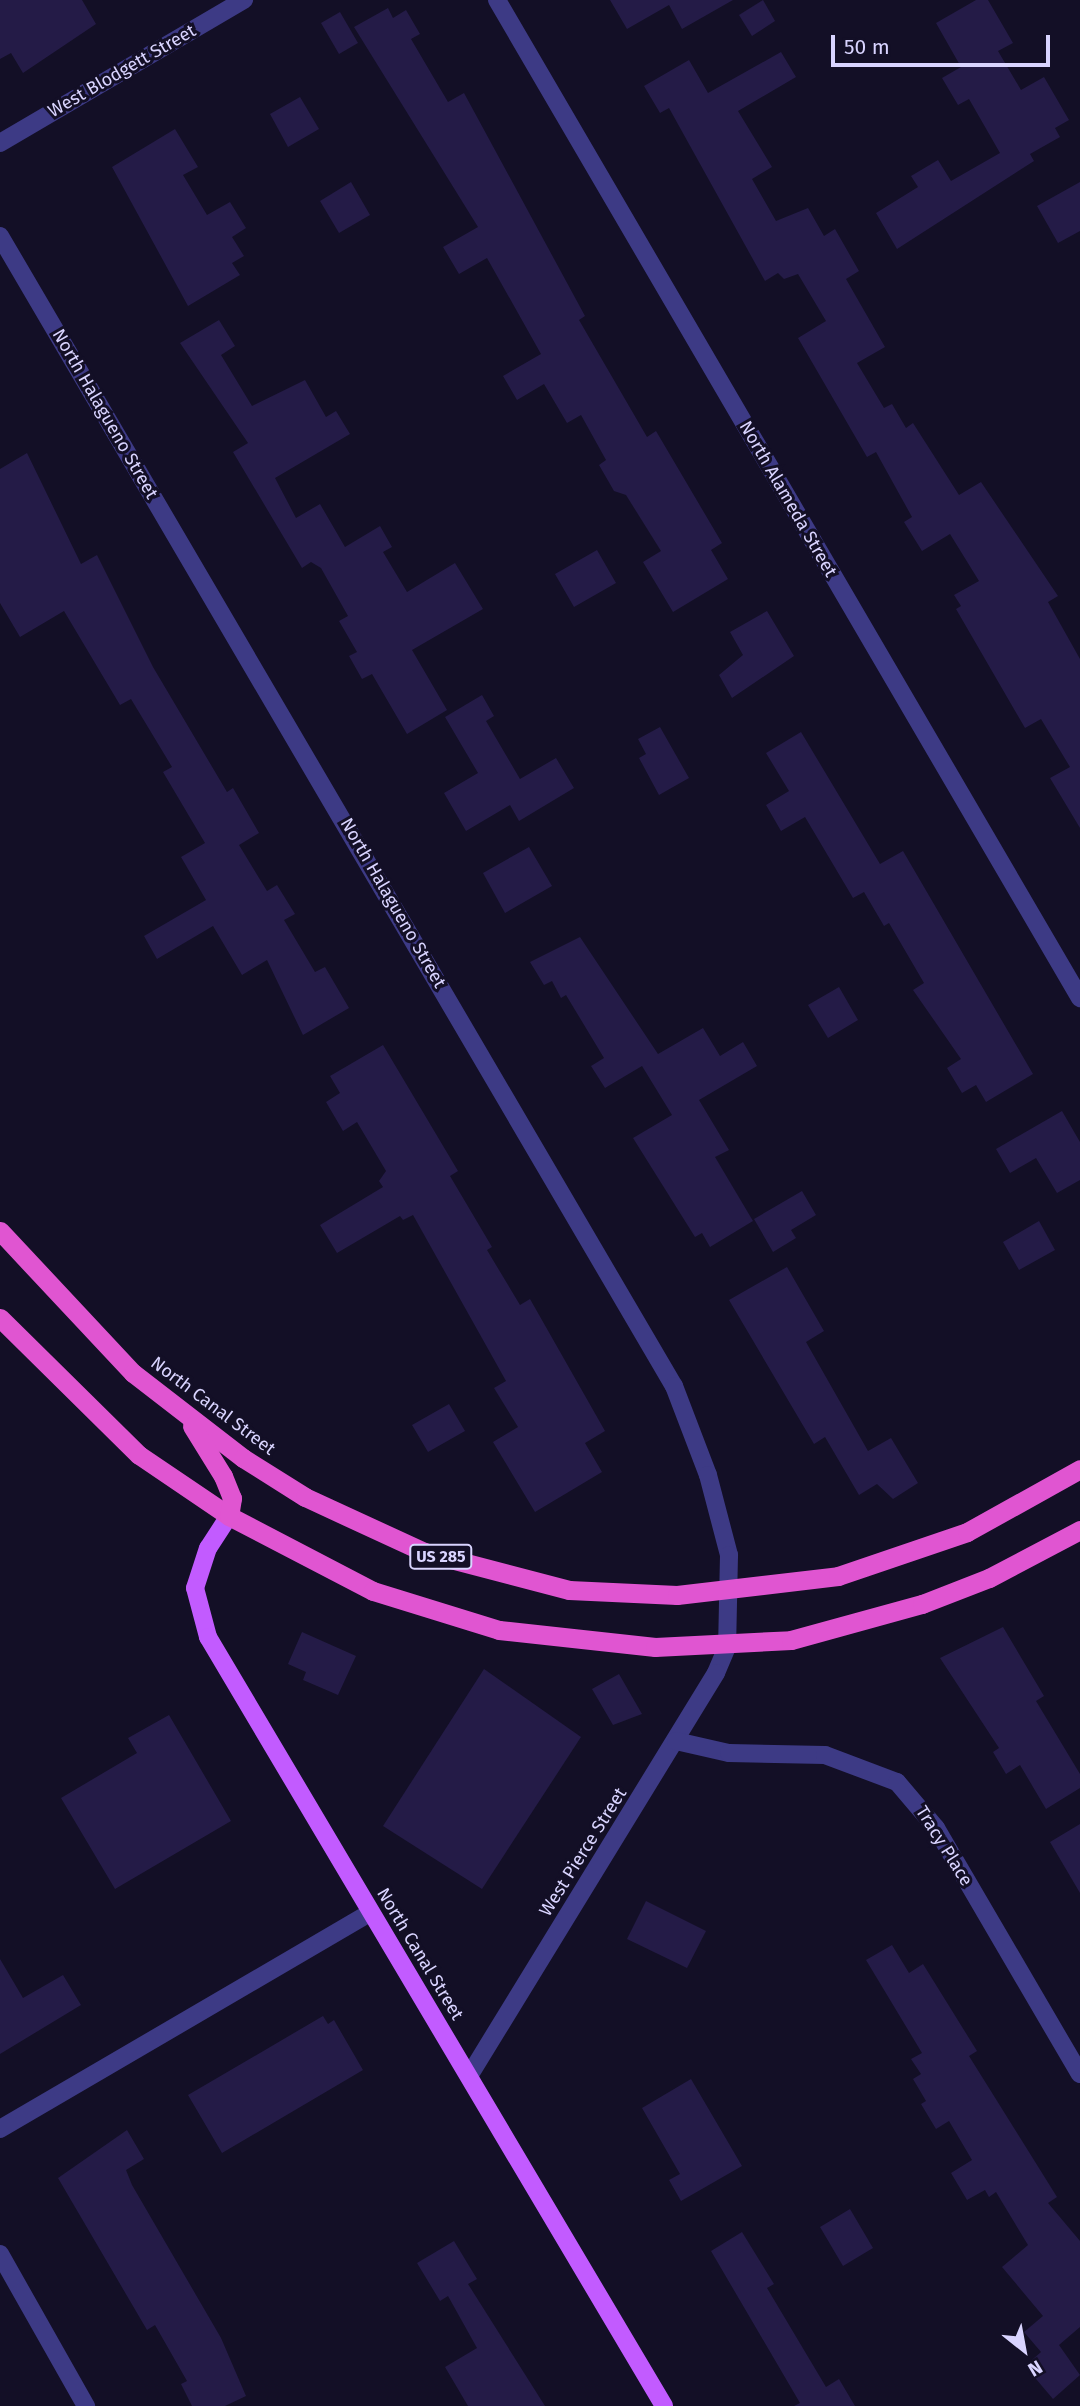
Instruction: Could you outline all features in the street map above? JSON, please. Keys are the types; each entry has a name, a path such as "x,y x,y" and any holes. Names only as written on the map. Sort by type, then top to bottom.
{"highway":[{"name":"North Canal Street","path":"0,1231 133,1373 185,1415 305,1496 424,1552 569,1590 731,1592"},
{"path":"0,1318 139,1455 229,1516 333,1573 455,1620 575,1641 727,1647 792,1640 922,1604 989,1578 1080,1530"},
{"path":"185,1415 223,1476 232,1498 229,1516"},
{"name":"US 285","path":"731,1592 906,1557 967,1532 1080,1469"}],"main road":[{"name":"North Canal Street","path":"229,1516 208,1548 195,1588 197,1614 370,1913 470,2075 664,2406"}],"street":[{"name":"West Blodgett Street","path":"0,143 244,0"},
{"name":"North Alameda Street","path":"496,0 1080,998"},
{"name":"North Halagueno Street","path":"0,236 674,1386 708,1475 731,1592"},
{"name":"West Pierce Street","path":"470,2075 676,1741 727,1647 731,1592"},
{"name":"Tracy Place","path":"676,1741 729,1754 825,1755 897,1782 936,1828 1080,2074"},
{"path":"0,2129 370,1913"},
{"path":"0,2254 86,2406"}],"building":[{"path":"0,0 82,0 96,24 23,73 11,53 0,59"},
{"path":"610,0 733,0 682,29 669,5 627,29"},
{"path":"763,0 775,21 752,36 739,15"},
{"path":"976,0 988,0 1013,43 998,51 1021,90 1044,77 1069,120 1055,128 1060,137 1030,154 1034,161 897,249 876,213 918,187 911,176 938,160 951,181 1000,153 969,99 958,105 942,78 961,67 936,23"},
{"path":"388,8 393,18 406,10 420,34 411,39 448,102 464,93 585,316 579,320 647,437 656,431 722,543 711,550 728,579 673,612 643,562 661,551 626,495 614,491 599,465 606,460 581,415 567,423 544,384 517,400 503,376 541,354 487,258 459,274 443,247 478,227 354,27"},
{"path":"340,12 358,43 339,54 321,23"},
{"path":"781,52 796,77 738,111 772,167 752,179 776,221 808,208 824,236 835,229 859,271 846,279 885,347 857,363 884,408 892,404 906,428 913,423 959,495 981,482 1058,596 1048,602 1080,659 1080,828 1050,778 1070,767 1041,719 1025,728 956,609 961,606 954,595 979,581 950,534 922,551 904,522 912,517 876,452 867,457 798,338 826,321 798,274 784,279 778,273 765,281 669,108 660,113 644,86 689,60 708,93"},
{"path":"300,97 319,129 288,147 270,114"},
{"path":"175,129 198,167 183,175 207,215 230,202 246,228 232,237 244,256 232,263 240,275 188,306 112,167"},
{"path":"351,182 370,215 339,233 320,201"},
{"path":"1080,182 1080,231 1058,243 1037,206"},
{"path":"219,320 235,346 221,355 252,406 305,380 326,417 336,411 350,434 275,478 296,518 320,504 345,547 380,526 392,547 383,552 407,592 455,563 483,609 412,650 447,710 407,734 372,674 362,679 349,656 357,652 339,621 348,616 321,568 311,562 302,568 233,452 248,443 180,343"},
{"path":"27,453 81,564 97,555 153,667 227,792 233,788 259,833 239,845 267,891 277,885 295,914 284,920 315,972 325,967 349,1008 303,1035 267,960 242,975 213,926 157,959 144,936 206,900 181,857 205,843 163,772 172,767 131,699 120,705 64,611 20,637 0,603 0,469"},
{"path":"597,550 616,583 574,607 555,574"},
{"path":"767,611 794,656 732,698 719,675 743,655 730,632"},
{"path":"482,695 494,716 486,721 520,779 556,758 574,788 519,821 510,805 466,831 444,793 478,773 445,717"},
{"path":"660,727 689,778 659,795 639,758 646,754 638,739"},
{"path":"801,732 880,864 903,851 1033,1074 986,1102 976,1085 962,1093 947,1068 961,1059 913,990 924,983 889,923 884,926 864,892 853,898 805,817 781,831 766,805 789,791 766,753"},
{"path":"529,847 552,886 505,913 483,873"},
{"path":"580,937 658,1054 703,1028 720,1056 743,1042 757,1066 699,1100 729,1150 715,1157 753,1221 710,1247 702,1233 695,1237 633,1138 672,1115 642,1066 605,1088 591,1066 604,1058 566,995 561,998 552,981 544,985 530,962"},
{"path":"839,987 858,1020 828,1038 808,1005"},
{"path":"383,1045 458,1171 450,1176 492,1247 487,1250 520,1305 530,1299 605,1431 585,1443 602,1472 535,1512 493,1442 518,1427 494,1388 506,1381 413,1215 403,1220 400,1216 337,1253 320,1225 383,1187 379,1181 386,1171 357,1122 343,1131 326,1102 340,1093 330,1076"},
{"path":"1062,1111 1080,1142 1080,1180 1057,1193 1036,1158 1010,1173 996,1149"},
{"path":"802,1191 816,1215 791,1230 796,1238 773,1252 754,1219"},
{"path":"1039,1221 1055,1250 1019,1270 1003,1242"},
{"path":"787,1267 824,1331 806,1342 868,1451 891,1438 918,1483 893,1499 877,1484 859,1495 825,1437 814,1444 729,1300"},
{"path":"449,1404 465,1431 428,1452 412,1425"},
{"path":"1003,1627 1044,1696 1036,1701 1080,1774 1080,1788 1046,1809 1020,1765 1006,1774 993,1752 999,1748 940,1658"},
{"path":"302,1632 356,1656 338,1695 303,1680 306,1672 288,1664"},
{"path":"484,1669 581,1737 482,1889 383,1826"},
{"path":"619,1674 642,1714 613,1725 592,1689"},
{"path":"169,1715 231,1821 115,1889 61,1798 137,1753 128,1738"},
{"path":"1080,1824 1080,1893 1050,1842"},
{"path":"646,1901 706,1931 687,1968 627,1939"},
{"path":"892,1945 909,1973 923,1964 977,2051 969,2056 1057,2197 1048,2203 1080,2241 1080,2327 1059,2345 1080,2375 1053,2399 1025,2366 1041,2352 1024,2332 1043,2316 1002,2267 1028,2245 996,2192 989,2197 985,2190 967,2200 951,2173 972,2160 949,2121 936,2129 921,2104 926,2101 913,2079 921,2074 911,2059 922,2053 866,1960"},
{"path":"0,1959 23,1998 63,1975 81,2005 0,2054"},
{"path":"323,2016 328,2024 334,2020 363,2070 222,2153 188,2095"},
{"path":"691,2079 742,2166 681,2201 669,2180 680,2174 642,2108"},
{"path":"127,2130 144,2159 126,2170 132,2185 221,2338 246,2396 225,2406 192,2406 181,2384 187,2381 155,2325 147,2330 58,2178"},
{"path":"850,2209 873,2248 843,2266 820,2227"},
{"path":"742,2232 774,2284 767,2288 826,2387 839,2379 855,2406 794,2406 800,2403 711,2251"},
{"path":"454,2241 477,2279 468,2284 545,2406 468,2406 445,2367 477,2348 448,2296 440,2301 417,2263"}]}
